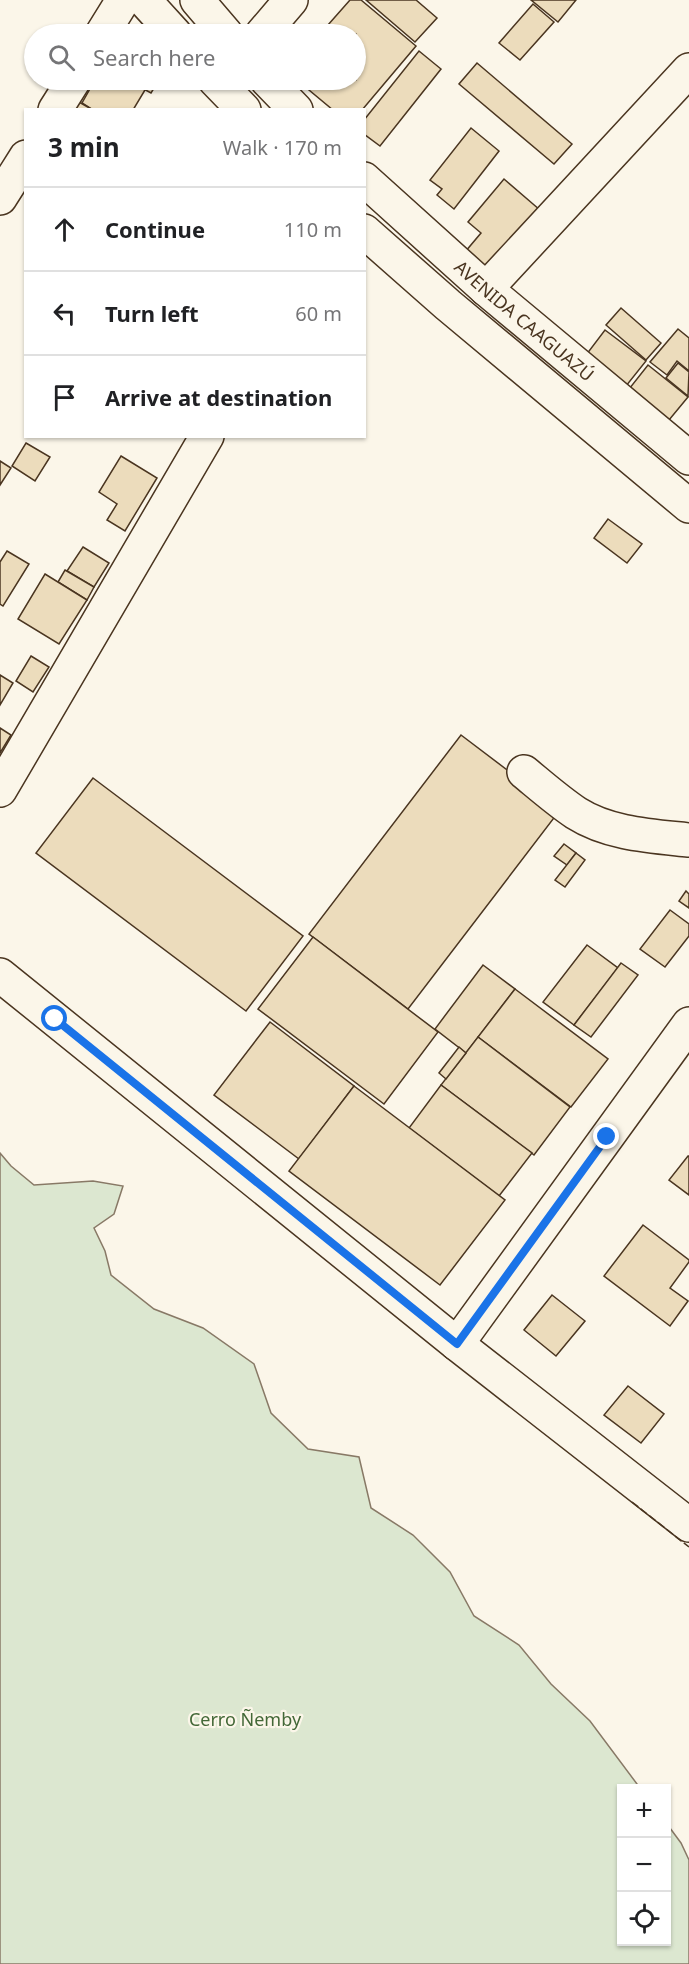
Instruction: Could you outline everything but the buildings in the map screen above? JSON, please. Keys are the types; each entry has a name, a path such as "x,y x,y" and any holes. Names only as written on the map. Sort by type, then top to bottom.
{"street":[{"path":"108,24 123,0"},
{"path":"144,0 166,24"},
{"path":"197,0 217,24"},
{"path":"271,24 291,0"},
{"path":"486,289 689,70"},
{"path":"56,108 68,90"},
{"path":"226,90 242,108"},
{"path":"277,90 294,108"},
{"path":"0,198 24,160"},
{"name":"AVENIDA CAAGUAZÚ","path":"366,181 486,289 689,458"},
{"name":"AVENIDA CAAGUAZÚ","path":"366,233 448,305 689,506"},
{"path":"0,789 206,438"},
{"path":"524,772 577,814 610,829 645,836 689,840"},
{"path":"0,975 457,1344 689,1525"},
{"path":"457,1344 689,1024"}],"green space":[{"name":"Cerro Ñemby","path":"0,1153 11,1166 34,1185 93,1181 123,1186 114,1214 94,1228 105,1251 111,1275 154,1309 203,1328 254,1364 271,1413 308,1449 359,1457 371,1508 413,1535 450,1572 474,1616 519,1645 551,1684 590,1721 637,1784 617,1784 617,1946 671,1946 671,1829 689,1860 689,1964 0,1964"}],"fence":[{"path":"632,1502 689,1547"}],"route":[{"path":"55,1019 457,1344 607,1137"}]}
